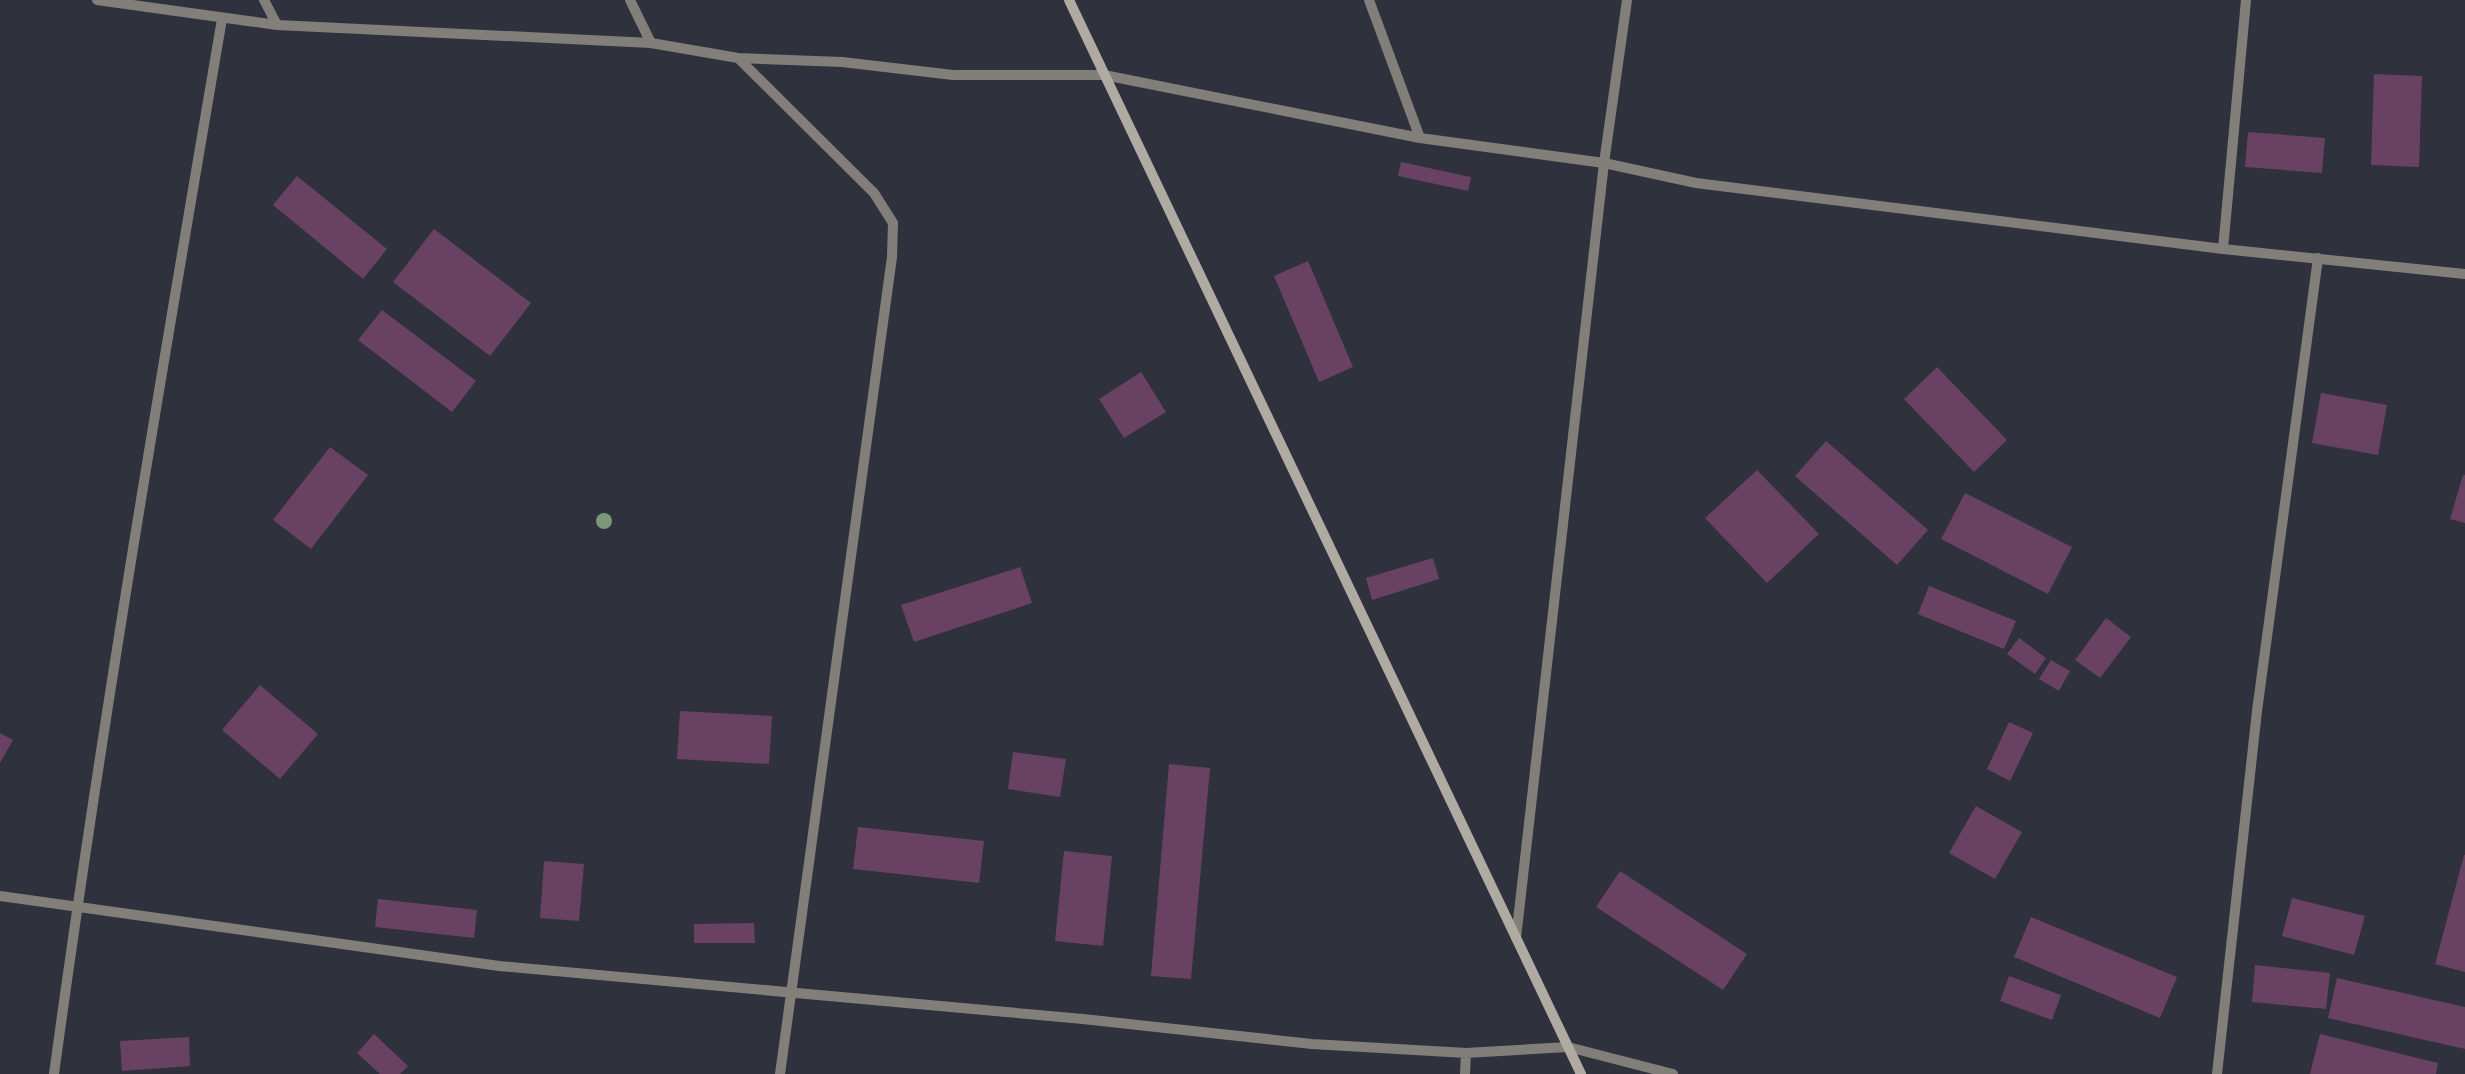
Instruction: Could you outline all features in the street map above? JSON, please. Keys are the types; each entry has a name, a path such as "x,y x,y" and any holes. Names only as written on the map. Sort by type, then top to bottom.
{"main road":[{"path":"1069,0 1581,1074"}],"street":[{"path":"97,0 222,19 277,25 651,43 738,58 842,62 953,75 1104,75 1420,138 1604,164 1696,183 2223,249 2465,274"},
{"path":"264,0 277,25"},
{"path":"630,0 651,43"},
{"path":"1369,0 1420,138"},
{"path":"1516,938 1604,164 1627,0"},
{"path":"2223,249 2246,0"},
{"path":"54,1074 77,907 149,446 222,19"},
{"path":"738,58 874,193 893,223 892,257 780,1074"},
{"path":"2217,1074 2257,711 2318,258"},
{"path":"0,896 499,966 1083,1019 1312,1044 1466,1054 1568,1047 1673,1074"},
{"path":"1465,1074 1466,1054"}],"building":[{"path":"2374,74 2422,76 2419,167 2371,165"},
{"path":"2248,132 2325,138 2322,173 2245,167"},
{"path":"1401,162 1471,177 1468,191 1398,176"},
{"path":"297,176 387,249 363,279 273,205"},
{"path":"434,229 531,303 490,356 393,282"},
{"path":"1308,261 1353,367 1319,382 1274,276"},
{"path":"382,310 476,381 452,412 358,340"},
{"path":"1937,367 2007,440 1974,472 1904,399"},
{"path":"1141,372 1166,412 1124,438 1099,399"},
{"path":"2321,393 2387,405 2378,455 2312,443"},
{"path":"1826,441 1928,530 1897,565 1795,476"},
{"path":"330,447 368,475 311,549 273,520"},
{"path":"1757,470 1819,534 1767,583 1705,518"},
{"path":"2463,475 2465,475 2465,523 2450,519"},
{"path":"1965,493 2072,547 2048,594 1941,539"},
{"path":"1433,558 1439,579 1372,600 1366,578"},
{"path":"1020,567 1032,603 914,642 901,605"},
{"path":"1929,586 2016,621 2004,649 1918,614"},
{"path":"2106,618 2131,637 2100,678 2075,660"},
{"path":"2019,638 2046,658 2035,674 2007,654"},
{"path":"2051,660 2070,671 2059,691 2039,679"},
{"path":"260,685 318,734 280,779 222,730"},
{"path":"680,711 772,716 769,764 677,759"},
{"path":"2009,722 2033,733 2010,781 1987,769"},
{"path":"0,733 13,740 0,763"},
{"path":"1013,752 1066,759 1060,797 1008,789"},
{"path":"1169,764 1210,768 1191,979 1151,976"},
{"path":"1976,806 2022,832 1995,879 1949,853"},
{"path":"858,827 984,841 979,883 853,869"},
{"path":"1064,851 1112,856 1103,946 1055,941"},
{"path":"2465,855 2465,972 2435,964"},
{"path":"544,861 584,864 579,921 540,918"},
{"path":"1620,871 1747,954 1723,990 1596,907"},
{"path":"2292,898 2365,916 2354,955 2282,936"},
{"path":"378,899 477,910 474,938 375,927"},
{"path":"2031,917 2177,977 2160,1018 2014,957"},
{"path":"754,923 755,943 694,943 694,924"},
{"path":"2255,965 2330,973 2326,1009 2252,1002"},
{"path":"2009,976 2061,995 2052,1020 2000,1001"},
{"path":"2337,978 2465,1007 2465,1049 2328,1018"},
{"path":"374,1034 408,1066 400,1074 380,1074 357,1053"},
{"path":"2320,1034 2438,1063 2436,1074 2310,1074"},
{"path":"189,1037 190,1066 122,1071 120,1041"}]}
